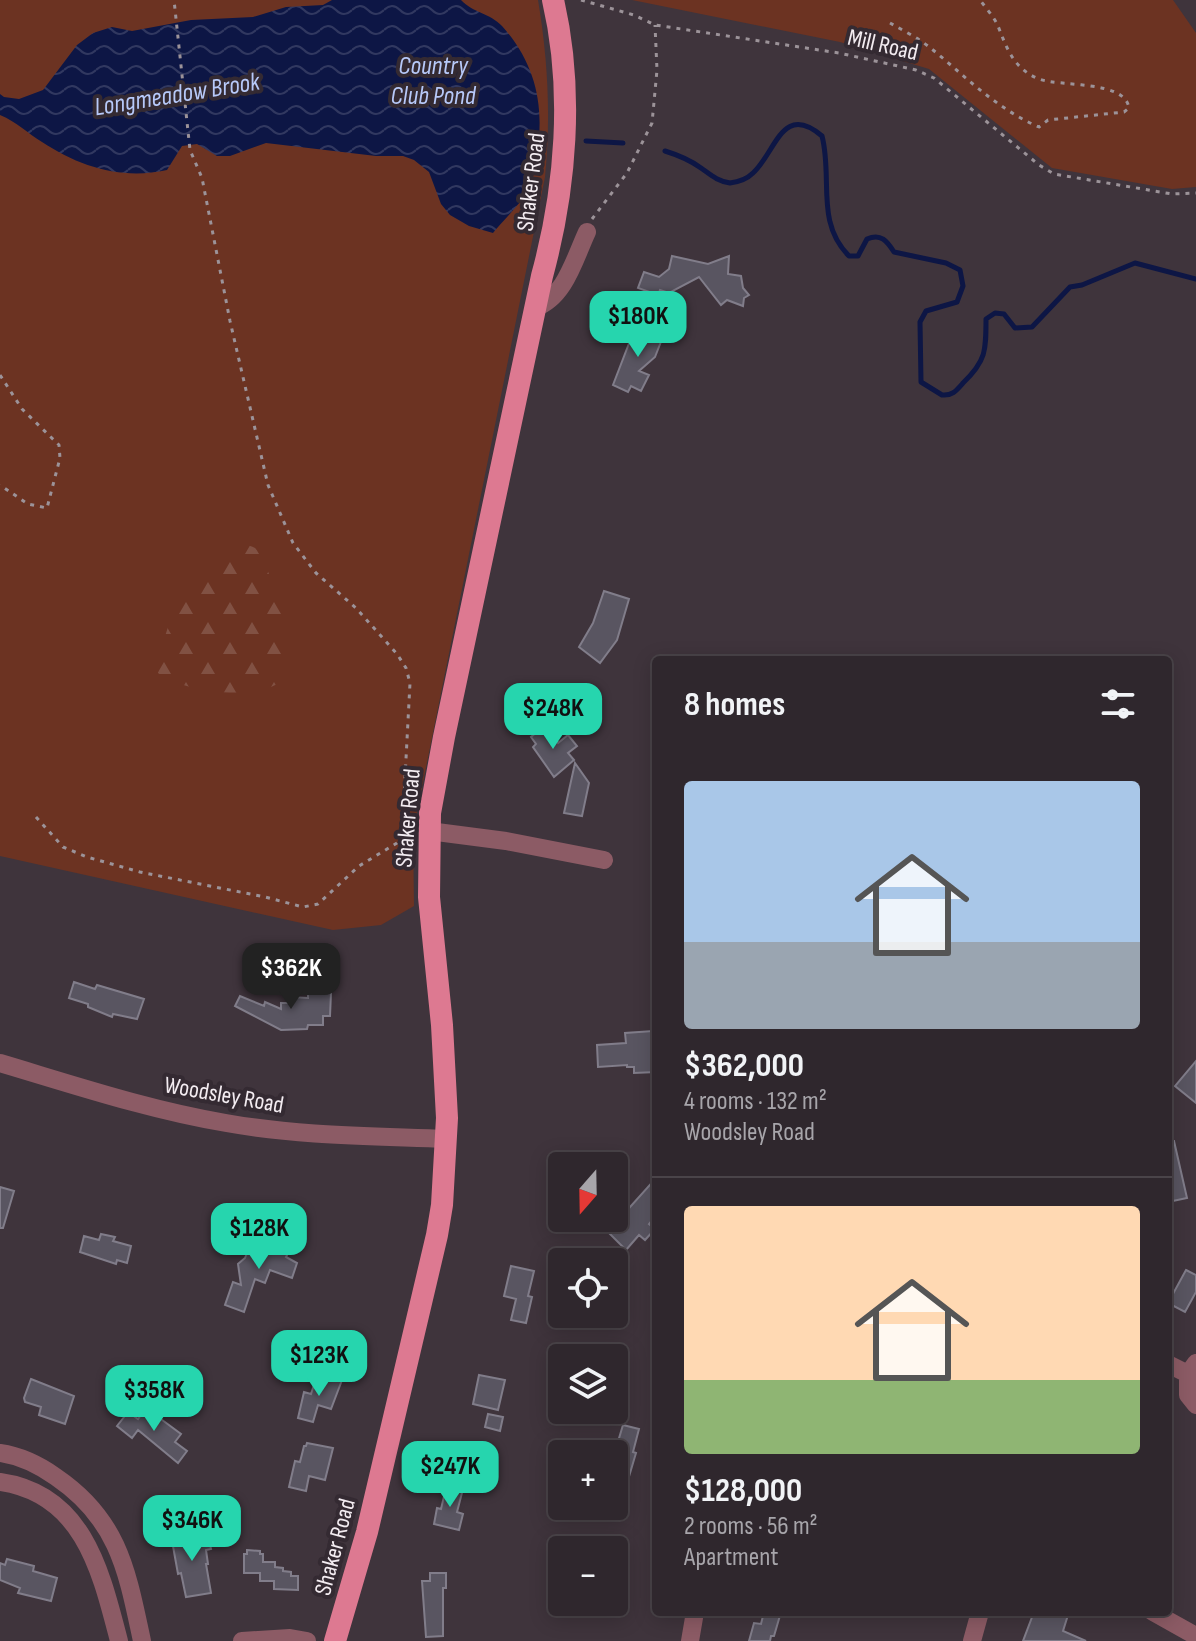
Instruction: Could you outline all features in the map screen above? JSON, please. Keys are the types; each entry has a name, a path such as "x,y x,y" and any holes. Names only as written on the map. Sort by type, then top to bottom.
{"main road":[{"name":"Shaker Road","path":"335,1641 367,1532 437,1235 446,1139 442,1025 429,897 429,831 444,737 552,237 563,156 563,74 553,0"}],"street":[{"path":"535,308 551,303 560,290 587,232"},
{"path":"429,831 506,841 604,860"},
{"name":"Woodsley Road","path":"0,1063 167,1111 225,1123 307,1133 446,1139"},
{"path":"1172,1365 1192,1369 1188,1395 1196,1405"},
{"path":"0,1453 16,1456 46,1470 83,1496 100,1515 124,1568 142,1641"},
{"path":"0,1482 15,1484 35,1493 64,1513 78,1529 100,1570 119,1641"},
{"path":"690,1641 694,1616"},
{"path":"972,1641 979,1616"},
{"path":"1160,1616 1196,1636"},
{"path":"242,1641 290,1638 307,1641"}],"path":[{"path":"36,817 63,847 87,857 140,872 303,907 318,904 359,866 397,843 402,835 408,675 397,654 308,563 285,529 265,472 227,308 202,178 190,150 174,0"},
{"name":"Mill Road","path":"581,0 634,15 655,25 839,53 916,70 934,78 1047,171 1172,194 1196,193"},
{"path":"890,23 931,48 990,98 1039,127 1048,120 1124,112 1129,108 1123,95 1112,90 1051,82 1030,74 1012,58 997,24 980,0"},
{"path":"587,232 595,212 627,173 652,123 657,70 655,25"},
{"path":"0,375 22,409 58,443 60,458 47,508 28,504 0,485"}],"green space":[{"path":"0,0 538,0 548,88 545,177 413,832 414,906 381,925 333,930 0,856"},
{"path":"632,0 1173,0 1196,33 1196,187 1172,189 1052,168 929,69 840,42"},
{"path":"243,544 255,548 260,554 278,598 295,655 288,673 274,686 241,692 202,690 169,680 158,673 161,649 175,605 196,584 226,563"}],"water":[{"name":"Country Club Pond","path":"332,0 461,0 492,18 513,40 535,85 539,135 529,189 493,233 469,226 450,215 441,204 429,172 403,156 376,156 266,143 230,156 217,156 197,144 182,146 167,170 118,172 86,164 56,151 0,115 0,94 19,99 43,90 77,45 93,33 112,27 132,31 191,20 253,17 286,7 323,5"}],"building":[{"path":"672,256 708,264 729,256 728,274 741,276 743,288 749,295 744,298 743,306 727,300 721,305 699,277 669,293 660,290 658,295 638,288 644,272 659,277 669,269"},
{"path":"643,324 658,331 655,336 662,339 655,357 639,371 649,375 641,391 631,386 628,392 613,385 633,333 638,335"},
{"path":"604,591 629,599 617,640 600,663 579,647 593,623"},
{"path":"544,726 558,743 568,735 577,746 568,753 574,760 554,777 533,747 536,744 531,737"},
{"path":"575,763 589,783 582,816 564,813"},
{"path":"74,982 95,989 97,985 144,999 137,1019 113,1014 112,1017 69,998"},
{"path":"308,992 331,993 330,1016 323,1016 323,1025 281,1030 235,1006 240,996 281,1009 281,1003 291,1003 291,997 308,998"},
{"path":"652,1031 652,1072 634,1073 634,1067 627,1065 598,1067 597,1045 626,1043 625,1033"},
{"path":"1196,1061 1196,1103 1175,1086"},
{"path":"1172,1141 1174,1141 1187,1198 1172,1201"},
{"path":"652,1182 652,1220 649,1224 652,1232 645,1240 639,1235 628,1248 608,1232 628,1232 628,1209"},
{"path":"0,1187 14,1191 3,1228 0,1228"},
{"path":"101,1234 115,1237 113,1241 131,1246 127,1263 117,1260 116,1264 80,1252 84,1236 99,1240"},
{"path":"257,1238 289,1251 286,1257 297,1263 292,1278 270,1270 265,1283 255,1279 244,1312 225,1305 233,1282 241,1285 238,1264"},
{"path":"511,1266 534,1271 526,1323 511,1320 516,1299 504,1296"},
{"path":"1186,1270 1196,1275 1196,1292 1185,1312 1172,1305 1172,1296"},
{"path":"322,1375 342,1380 331,1409 318,1405 313,1422 298,1418 304,1392 311,1394 314,1385 319,1387"},
{"path":"479,1375 505,1380 498,1410 473,1404"},
{"path":"31,1379 74,1396 65,1424 39,1415 41,1407 25,1402"},
{"path":"146,1408 181,1434 175,1442 187,1451 178,1463 138,1430 132,1438 117,1426 128,1412 138,1419"},
{"path":"488,1414 503,1417 500,1431 485,1427"},
{"path":"623,1425 639,1429 628,1480 628,1440 618,1440"},
{"path":"307,1443 333,1448 325,1480 309,1476 306,1491 289,1487 295,1461 300,1462"},
{"path":"447,1484 463,1489 457,1512 463,1514 459,1530 434,1524"},
{"path":"190,1532 191,1538 208,1535 211,1549 206,1550 206,1564 211,1593 186,1597 171,1535"},
{"path":"247,1550 260,1551 263,1562 275,1562 275,1567 291,1572 291,1576 298,1576 298,1590 274,1589 274,1581 260,1581 260,1573 244,1573 244,1554"},
{"path":"7,1559 34,1566 33,1571 57,1578 51,1601 18,1593 20,1588 0,1580 0,1563 5,1565"},
{"path":"430,1573 446,1573 443,1636 426,1637 422,1581 430,1581"},
{"path":"763,1616 780,1616 770,1641 749,1641 754,1623 761,1624"},
{"path":"1032,1616 1068,1616 1063,1631 1086,1641 1023,1641"}],"waterway":[{"name":"Longmeadow Brook","path":"665,151 730,183 753,173 789,127 798,124 822,136 828,214 832,229 849,256 858,256 867,239 876,237 886,241 894,252 946,263 960,270 963,286 957,302 926,311 920,322 921,382 942,395 954,392 980,362 985,348 986,319 995,313 1004,314 1015,328 1032,327 1070,287 1135,263 1196,279"},
{"name":"Longmeadow Brook","path":"586,141 623,143"}]}
